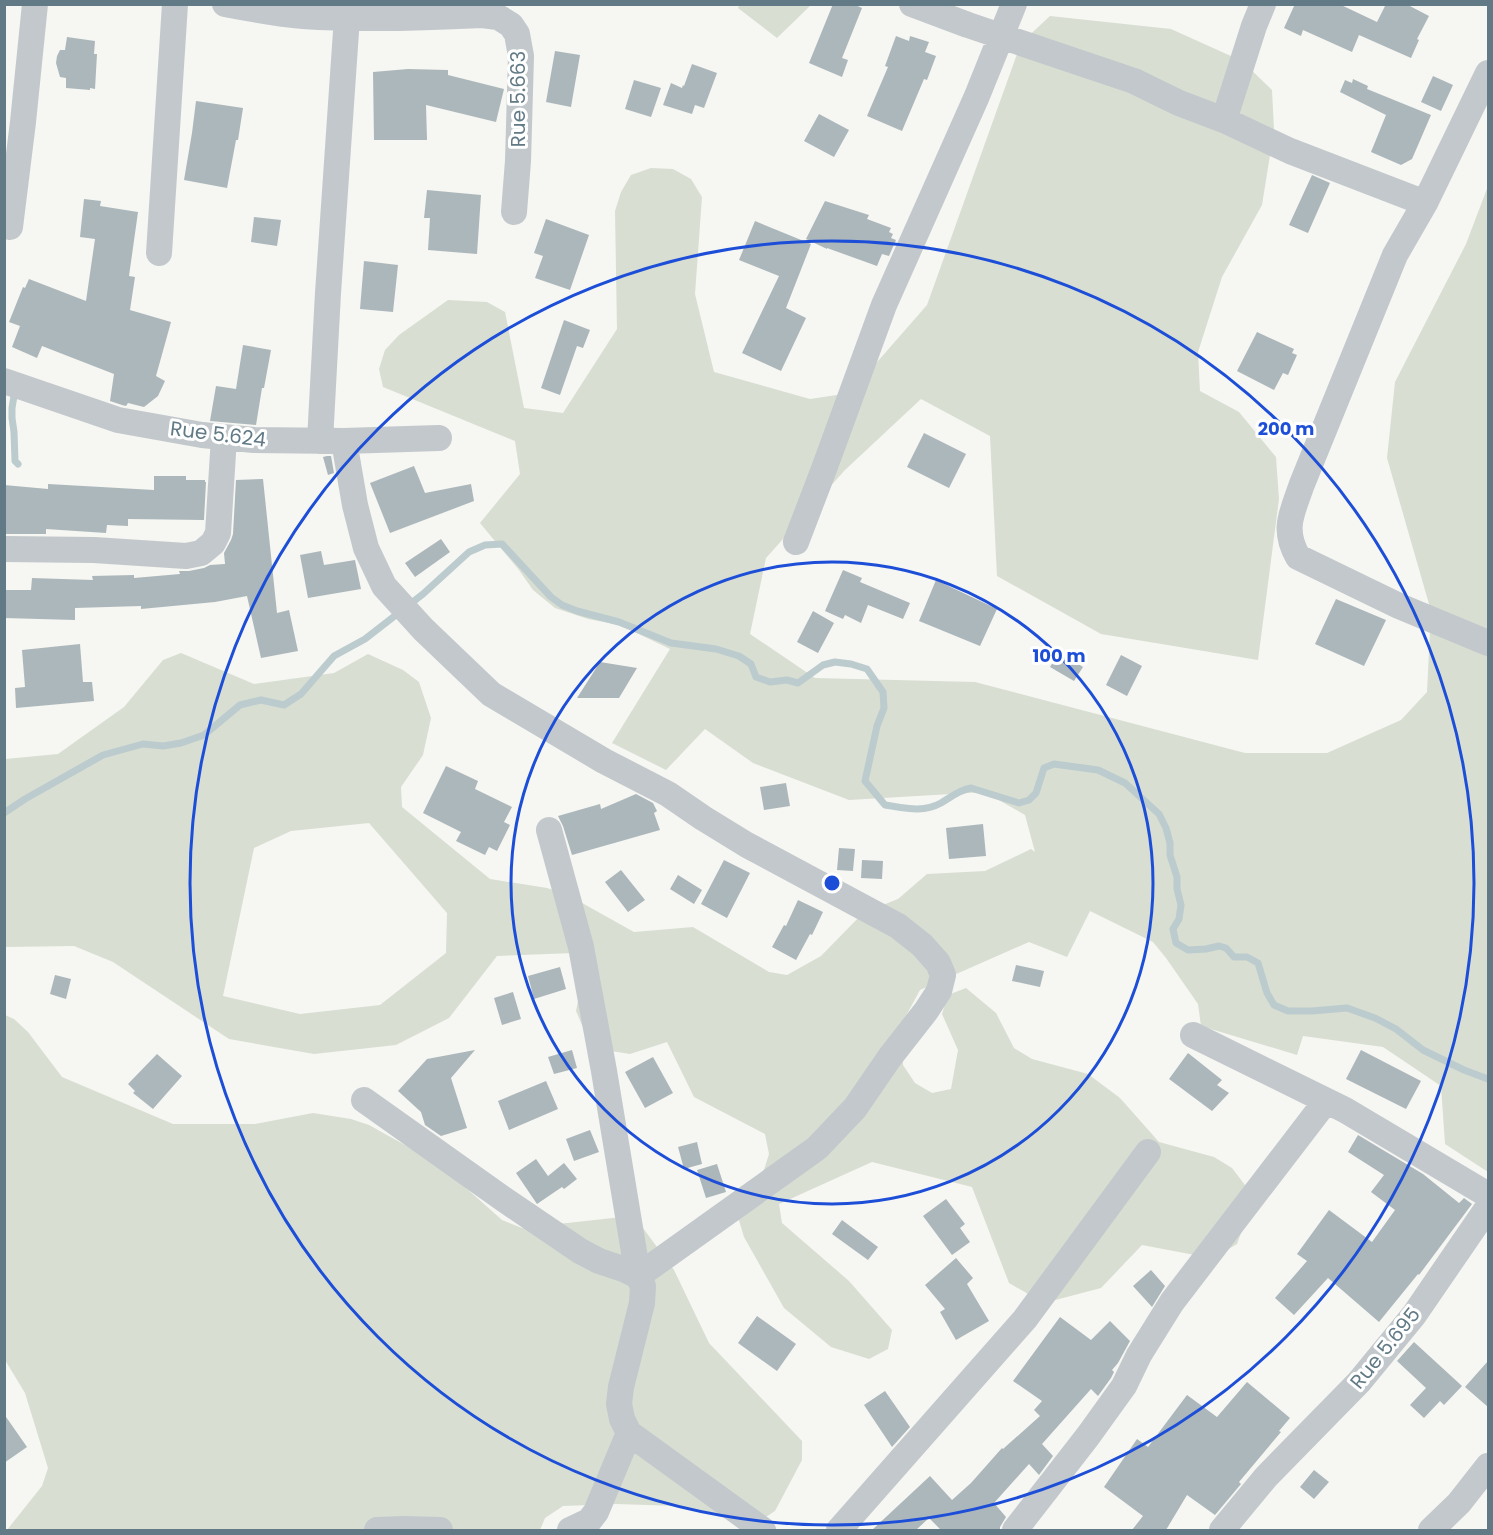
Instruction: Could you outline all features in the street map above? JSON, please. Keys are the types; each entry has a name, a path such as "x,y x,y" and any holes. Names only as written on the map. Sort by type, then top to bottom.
{"street":[{"path":"10,227 14,119 35,4"},
{"path":"159,253 176,4"},
{"name":"Rue 5.663","path":"225,4 301,16 347,17 457,10 498,17 511,25 517,34 521,56 514,212"},
{"path":"912,4 1134,81 1290,151 1425,203"},
{"path":"796,542 884,305 1014,4"},
{"path":"1224,120 1263,4"},
{"path":"347,17 329,280 332,441 356,505 366,548 384,586 423,629 491,694 594,755 668,794 747,844 898,926 922,945 938,963 943,975 939,991 926,1011 890,1057 855,1108 817,1149 638,1276"},
{"path":"1488,73 1425,203 1395,255 1302,484 1290,520 1289,533 1292,546 1299,557 1399,606 1488,643"},
{"name":"Rue 5.624","path":"4,381 118,420 202,435 254,441 439,438"},
{"path":"4,549 94,550 186,556 201,553 213,543 218,533 224,437"},
{"path":"549,830 581,947 638,1276 643,1286 642,1303 621,1387 619,1404 622,1419 629,1433 763,1530"},
{"path":"1194,1035 1345,1110 1488,1195"},
{"path":"364,1100 580,1251 638,1276"},
{"path":"1015,1530 1124,1386 1139,1355 1172,1302 1326,1101"},
{"path":"840,1530 1025,1318 1148,1152"},
{"name":"Rue 5.695","path":"1222,1530 1266,1477 1359,1382 1414,1315 1488,1207"},
{"path":"570,1530 589,1521 596,1512 629,1433"},
{"path":"1431,1530 1459,1503 1488,1466"},
{"path":"377,1530 440,1530"}],"shaded area":[{"path":"740,4 811,5 777,38 738,8"},
{"path":"1050,16 1171,29 1242,61 1272,90 1274,130 1262,205 1222,277 1198,352 1200,391 1239,412 1276,457 1279,499 1258,660 1101,634 997,576 990,436 921,399 845,470 766,558 750,634 815,678 975,682 1245,753 1327,753 1401,720 1427,692 1431,611 1387,458 1395,382 1466,244 1488,186 1488,1172 1445,1144 1441,1086 1383,1047 1303,1036 1297,1055 1201,1026 1198,1004 1153,942 1090,911 1067,957 1029,942 920,990 901,1025 903,1065 915,1083 932,1093 951,1089 958,1050 942,1014 948,995 966,988 996,1013 1014,1048 1032,1059 1088,1074 1120,1098 1159,1142 1214,1157 1232,1168 1245,1185 1247,1206 1244,1225 1237,1244 1220,1254 1200,1256 1142,1245 1101,1288 1044,1303 1009,1283 972,1187 872,1162 779,1204 782,1223 849,1281 892,1330 888,1349 869,1359 831,1347 784,1308 744,1237 738,1217 763,1173 769,1154 765,1134 694,1097 667,1042 630,1054 592,1048 576,1011 584,972 574,953 497,956 449,1018 396,1045 314,1054 229,1039 113,962 74,946 5,947 5,759 58,754 124,707 163,660 181,653 254,684 334,673 368,654 403,670 419,682 431,718 423,755 401,787 402,807 490,879 547,888 566,894 634,932 693,927 769,972 787,975 821,956 863,913 898,899 927,874 985,871 1031,849 1035,852 1025,815 985,792 849,800 753,763 705,729 666,770 612,743 670,649 620,625 588,619 555,608 533,590 480,523 520,474 515,441 383,387 379,369 385,350 399,335 448,300 487,302 505,312 524,408 563,413 617,329 615,211 621,192 631,175 651,168 673,169 691,179 702,197 695,294 714,372 810,399 850,393 927,305 1021,43","holes":["369,823 447,913 446,953 380,1005 300,1014 223,996 254,848 291,831"]},
{"path":"5,1015 14,1019 28,1032 62,1077 173,1124 255,1124 313,1113 351,1119 369,1125 439,1164 502,1220 522,1228 622,1217 640,1224 674,1270 709,1343 802,1441 802,1460 775,1511 758,1522 679,1506 616,1504 563,1506 545,1518 540,1530 7,1530 42,1486 48,1468 25,1393 5,1360"}],"building":[{"path":"833,4 853,4 862,8 842,58 848,60 842,77 809,63"},
{"path":"1295,4 1339,4 1377,22 1386,4 1406,4 1429,16 1417,39 1419,40 1411,58 1359,35 1352,52 1303,30 1301,36 1284,28"},
{"path":"896,36 909,41 910,36 929,42 925,52 936,56 902,131 867,116 888,67 885,66"},
{"path":"67,37 95,41 94,54 97,54 95,89 66,88 66,78 60,77 56,63 57,56 60,50 65,50"},
{"path":"555,51 580,55 571,107 546,102"},
{"path":"692,64 717,73 704,108 695,105 692,114 663,105 671,83 682,88 684,86"},
{"path":"408,69 448,70 448,75 504,89 496,122 426,105 427,140 374,140 373,72"},
{"path":"1433,76 1453,85 1441,111 1421,102"},
{"path":"1353,79 1368,86 1367,89 1431,115 1412,159 1401,165 1371,152 1386,115 1340,92 1345,80 1352,83"},
{"path":"634,80 661,88 651,117 625,109"},
{"path":"196,101 243,108 227,188 184,180"},
{"path":"819,114 849,130 834,157 804,141"},
{"path":"1312,175 1330,183 1308,233 1289,225"},
{"path":"427,190 481,195 477,254 428,250 430,218 424,218"},
{"path":"84,199 101,201 100,206 138,212 129,276 135,277 130,310 171,322 156,376 165,381 158,396 144,407 128,403 126,406 110,401 114,374 42,346 37,358 12,347 20,326 9,322 23,287 25,288 29,279 86,301 95,239 80,237"},
{"path":"825,201 869,215 867,219 891,228 889,232 893,234 891,238 896,240 889,256 882,254 877,266 827,249 806,239"},
{"path":"254,217 281,220 277,246 251,242"},
{"path":"546,219 589,235 570,290 535,278 543,256 534,253"},
{"path":"755,221 811,244 786,308 806,318 781,371 742,353 779,276 739,260"},
{"path":"364,261 398,265 393,312 360,309"},
{"path":"564,320 590,330 583,348 577,346 560,395 541,388"},
{"path":"1257,332 1294,349 1292,353 1297,355 1288,375 1283,373 1274,390 1237,371"},
{"path":"243,345 271,350 256,425 210,421 216,386 236,389"},
{"path":"924,433 966,454 949,488 907,467"},
{"path":"331,456 334,473 328,475 323,457"},
{"path":"414,466 425,493 471,484 474,501 390,533 370,483"},
{"path":"154,476 186,476 186,480 205,480 204,520 128,519 128,526 107,525 106,533 46,529 46,534 4,534 4,485 48,489 48,484 154,490"},
{"path":"263,479 277,613 289,610 298,651 261,658 247,596 215,602 141,609 141,606 75,608 75,620 4,618 4,590 31,590 32,578 93,580 92,576 134,575 134,578 180,574 179,571 225,564 224,553 233,534 236,480"},
{"path":"441,539 450,552 415,577 405,563"},
{"path":"321,551 324,565 355,560 361,589 308,598 300,555"},
{"path":"843,570 862,578 860,582 910,603 903,619 868,605 861,623 845,615 843,619 825,611"},
{"path":"936,580 997,609 980,646 919,621"},
{"path":"1336,599 1386,620 1364,666 1315,644"},
{"path":"813,611 834,623 818,653 797,642"},
{"path":"80,644 83,682 92,682 94,701 16,708 15,688 25,687 22,650"},
{"path":"1059,652 1083,667 1074,681 1050,667"},
{"path":"1121,655 1142,666 1127,696 1106,685"},
{"path":"600,662 637,668 619,698 577,698"},
{"path":"446,766 478,781 475,789 512,807 504,822 510,825 497,851 489,847 485,855 456,841 461,832 423,813"},
{"path":"786,783 790,806 764,810 760,787"},
{"path":"636,794 653,803 657,811 654,813 660,830 572,855 558,816 600,804 601,809"},
{"path":"983,824 986,856 949,859 946,828"},
{"path":"839,848 855,849 853,871 837,870"},
{"path":"724,860 750,873 727,918 701,904"},
{"path":"862,860 883,861 882,879 861,878"},
{"path":"621,870 645,900 628,912 605,882"},
{"path":"678,875 702,890 694,904 670,889"},
{"path":"798,900 823,912 796,960 772,947 784,925 786,926"},
{"path":"1016,965 1044,971 1040,987 1012,981"},
{"path":"560,967 566,989 534,999 528,976"},
{"path":"55,975 71,979 66,999 50,994"},
{"path":"513,992 521,1019 502,1025 494,998"},
{"path":"475,1050 451,1078 467,1128 441,1136 425,1125 421,1112 398,1091 427,1059"},
{"path":"572,1050 577,1068 554,1074 548,1057"},
{"path":"1361,1050 1421,1081 1406,1109 1346,1079"},
{"path":"1188,1053 1222,1080 1217,1085 1229,1093 1212,1111 1169,1079"},
{"path":"157,1054 182,1076 153,1109 133,1093 135,1091 128,1084"},
{"path":"653,1057 673,1093 645,1108 625,1072"},
{"path":"546,1081 558,1109 509,1130 498,1101"},
{"path":"590,1130 599,1152 574,1161 566,1139"},
{"path":"1358,1135 1423,1174 1459,1203 1464,1198 1472,1204 1419,1275 1379,1322 1328,1278 1294,1315 1275,1298 1307,1261 1297,1254 1329,1210 1372,1242 1395,1210 1371,1192 1384,1175 1348,1152"},
{"path":"697,1142 702,1164 684,1169 678,1147"},
{"path":"536,1159 548,1176 564,1163 577,1179 537,1204 516,1173"},
{"path":"717,1164 726,1192 706,1198 697,1170"},
{"path":"946,1199 965,1224 960,1228 970,1242 952,1255 923,1216"},
{"path":"842,1220 878,1247 868,1260 832,1234"},
{"path":"956,1258 973,1278 967,1284 989,1321 956,1340 940,1312 945,1309 925,1285"},
{"path":"1151,1270 1165,1286 1152,1307 1133,1286"},
{"path":"757,1316 796,1344 777,1371 738,1343"},
{"path":"1060,1317 1091,1340 1110,1321 1130,1341 1112,1370 1114,1372 1111,1378 1098,1396 1091,1389 1042,1444 1053,1456 1039,1475 1029,1464 994,1503 1006,1517 1000,1530 941,1530 929,1518 916,1530 872,1530 930,1476 952,1500 971,1483 1002,1448 1040,1416 1034,1410 1042,1401 1013,1381"},
{"path":"1414,1342 1462,1386 1444,1405 1440,1401 1424,1418 1410,1405 1426,1388 1397,1361"},
{"path":"1488,1361 1488,1407 1465,1387"},
{"path":"1247,1382 1290,1418 1239,1482 1241,1484 1215,1515 1187,1495 1166,1530 1132,1530 1143,1516 1104,1487 1137,1439 1148,1447 1187,1395 1217,1417"},
{"path":"885,1391 910,1427 892,1447 864,1405"},
{"path":"4,1414 27,1447 4,1463"},
{"path":"1314,1470 1329,1482 1314,1499 1300,1487"}],"waterway":[{"path":"15,390 12,418 15,461 18,464"},
{"path":"4,813 103,755 143,744 163,746 181,743 204,735 240,705 261,700 284,705 301,694 334,656 365,639 423,594 469,552 485,545 502,544 551,597 562,605 619,622 671,643 716,649 739,656 751,664 756,677 770,682 787,680 798,683 823,665 835,662 867,669 883,692 884,708 877,726 865,781 885,805 914,809 927,808 971,788 1019,803 1029,800 1036,793 1044,768 1054,764 1098,770 1125,783 1159,814 1166,828 1181,905 1179,919 1173,929 1176,943 1188,950 1219,946 1226,948 1234,957 1247,957 1258,963 1267,993 1274,1005 1288,1011 1347,1008 1375,1018 1396,1029 1423,1050 1488,1079"}]}
